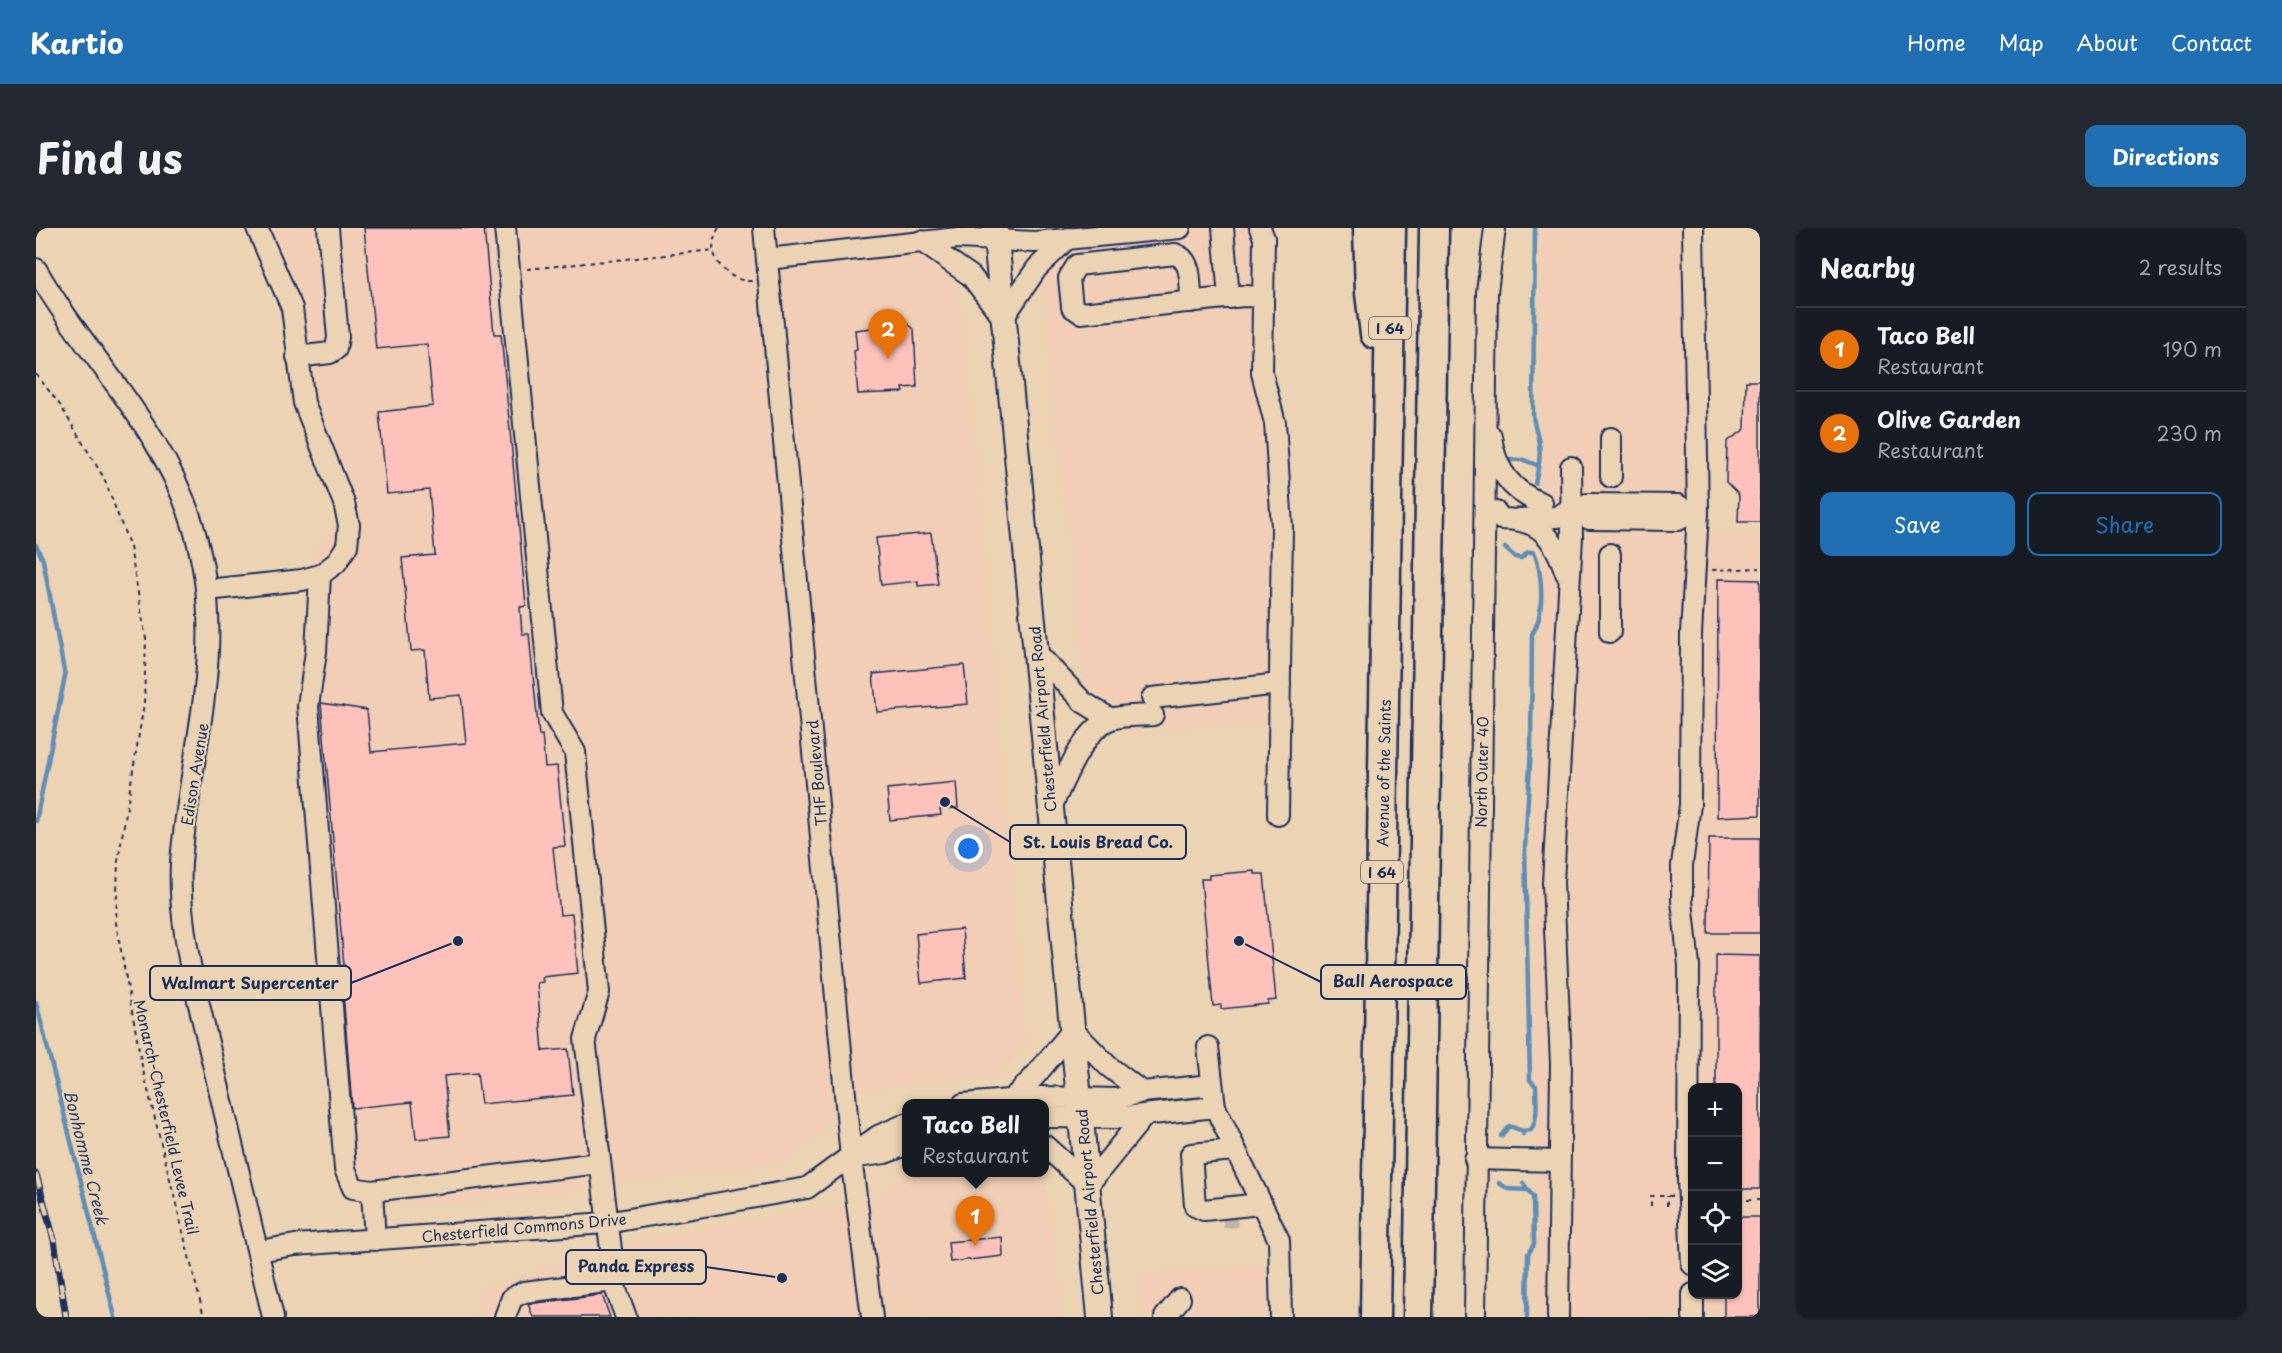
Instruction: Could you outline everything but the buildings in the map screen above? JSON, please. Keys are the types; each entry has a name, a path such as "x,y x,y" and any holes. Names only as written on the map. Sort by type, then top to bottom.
{"highway":[{"path":"1368,228 1370,292 1388,428"},
{"name":"Avenue of the Saints","path":"1375,1317 1391,228"},
{"name":"I 64","path":"1418,1317 1434,228"},
{"path":"1433,296 1448,228"}],"main road":[{"name":"Chesterfield Airport Road","path":"995,234 1100,1317"}],"street":[{"path":"207,590 302,580 320,575 336,563 347,546 349,525 344,503 304,403 292,308 257,228"},
{"path":"297,357 330,354 336,349 338,337 328,228"},
{"path":"505,228 552,713 575,752 599,992 585,1039 614,1281 626,1317"},
{"name":"THF Boulevard","path":"768,228 767,259 851,1158 872,1317"},
{"path":"767,259 995,234 1035,242 1175,228 1172,254"},
{"path":"1223,228 1229,298"},
{"path":"1260,228 1264,238 1262,373 1275,423 1282,527 1278,815"},
{"name":"North Outer 40","path":"1475,1317 1475,1159 1490,512 1486,398 1487,292 1495,228"},
{"path":"1691,1245 1688,1180 1689,966 1682,901 1682,865 1690,805 1694,513 1693,228"},
{"path":"921,241 971,276 985,291 1003,318 1037,268 1068,238"},
{"path":"1191,302 1187,262 1182,256 1172,254 1077,265 1069,278 1072,307 1080,313 1191,302 1229,298 1263,297"},
{"name":"Edison Avenue","path":"36,268 62,309 143,420 170,465 194,527 207,590 210,623 207,687 184,834 182,902 192,975 273,1317"},
{"path":"1486,398 1492,447 1508,483 1529,498 1542,503"},
{"path":"1611,438 1611,477"},
{"path":"1558,1317 1560,1011 1553,883 1572,512 1571,467"},
{"path":"1490,512 1502,506 1557,503 1572,512"},
{"path":"1490,512 1501,519 1558,517 1588,504 1678,505 1694,513"},
{"path":"1519,519 1542,530 1552,540 1569,581"},
{"path":"1610,554 1610,632"},
{"path":"320,575 316,652 308,706 345,1169 353,1188 372,1191 599,1163"},
{"path":"1036,652 1083,702 1111,719"},
{"path":"1050,810 1082,746 1111,719 1152,706 1280,684"},
{"path":"1011,1099 1034,1077 1073,1030 1108,1066 1142,1092"},
{"path":"1208,1047 1215,1107 1234,1150 1242,1211"},
{"path":"1049,1116 1142,1092 1212,1085"},
{"path":"1011,1099 1041,1096 1080,1108 1144,1116 1215,1107"},
{"path":"1049,1150 1088,1185 1144,1116"},
{"name":"Chesterfield Commons Drive","path":"258,1251 295,1245 606,1223 807,1188 878,1136 902,1126"},
{"name":"Chesterfield Commons Drive","path":"851,1158 885,1153 902,1147"},
{"path":"1234,1150 1191,1154 1195,1206 1204,1210 1242,1211 1279,1240 1281,1317"},
{"path":"1475,1159 1559,1161"},
{"path":"372,1191 375,1240"},
{"path":"1204,1210 1209,1220 1242,1211"},
{"path":"505,1317 512,1298 524,1292 614,1281"},
{"path":"1165,1317 1180,1299"},
{"path":"1693,1299 1693,1317"}],"path":[{"path":"719,228 713,241 717,261 725,273 735,279 769,280"},
{"path":"509,267 521,270 715,250"},
{"name":"Monarch-Chesterfield Levee Trail","path":"36,374 60,405 104,478 130,547 146,639 144,704 118,861 116,923 142,1066 204,1317"},
{"path":"1707,575 1712,570 1760,568"},
{"path":"1651,1206 1652,1196 1674,1196"},
{"path":"1667,1196 1667,1206"},
{"path":"1742,1200 1760,1200"}],"shaded area":[{"path":"243,228 951,228 968,367 1026,1045 995,1076 828,1093 831,1123 787,1162 476,1202 358,1203 340,1185 334,1165 303,701 312,559 340,518 287,378 282,312"},
{"path":"1037,228 1271,228 1275,489 1270,713 1260,725 1113,730 1089,722 1051,394"},
{"path":"1541,228 1690,228 1688,533 1760,533 1760,1317 1538,1317 1534,858 1541,648"},
{"path":"901,1174 902,1177 1044,1177 1059,1272 1063,1317 479,1317 478,1290 644,1239 883,1197"},
{"path":"1290,1261 1290,1317 1141,1317 1138,1275"}],"waterway":[{"path":"1535,228 1533,415 1540,454 1535,483"},
{"path":"1507,460 1524,460 1539,466"},
{"name":"Bonhomme Creek","path":"36,545 43,560 65,676 36,821"},
{"path":"1505,548 1515,557 1521,558 1528,552 1534,552 1541,582 1541,605 1532,634 1531,748 1525,847 1530,1080 1536,1086 1536,1108 1534,1125 1531,1130 1523,1131 1523,1134"},
{"name":"Bonhomme Creek","path":"36,1002 115,1317"},
{"path":"1501,1136 1509,1126 1523,1131"},
{"path":"1499,1183 1508,1189 1527,1190"},
{"path":"1523,1183 1533,1197 1534,1244 1528,1254 1527,1317"}],"tunnel":[{"path":"1223,1218 1237,1217"}],"railway":[{"path":"36,1174 54,1240 66,1317"}],"place":[{"name":"Olive Garden","path":"888,359"},
{"name":"St. Louis Bread Co.","path":"945,802"},
{"name":"Walmart Supercenter","path":"458,941"},
{"name":"Ball Aerospace","path":"1239,941"},
{"name":"Taco Bell","path":"975,1246"},
{"name":"Panda Express","path":"782,1278"}]}
